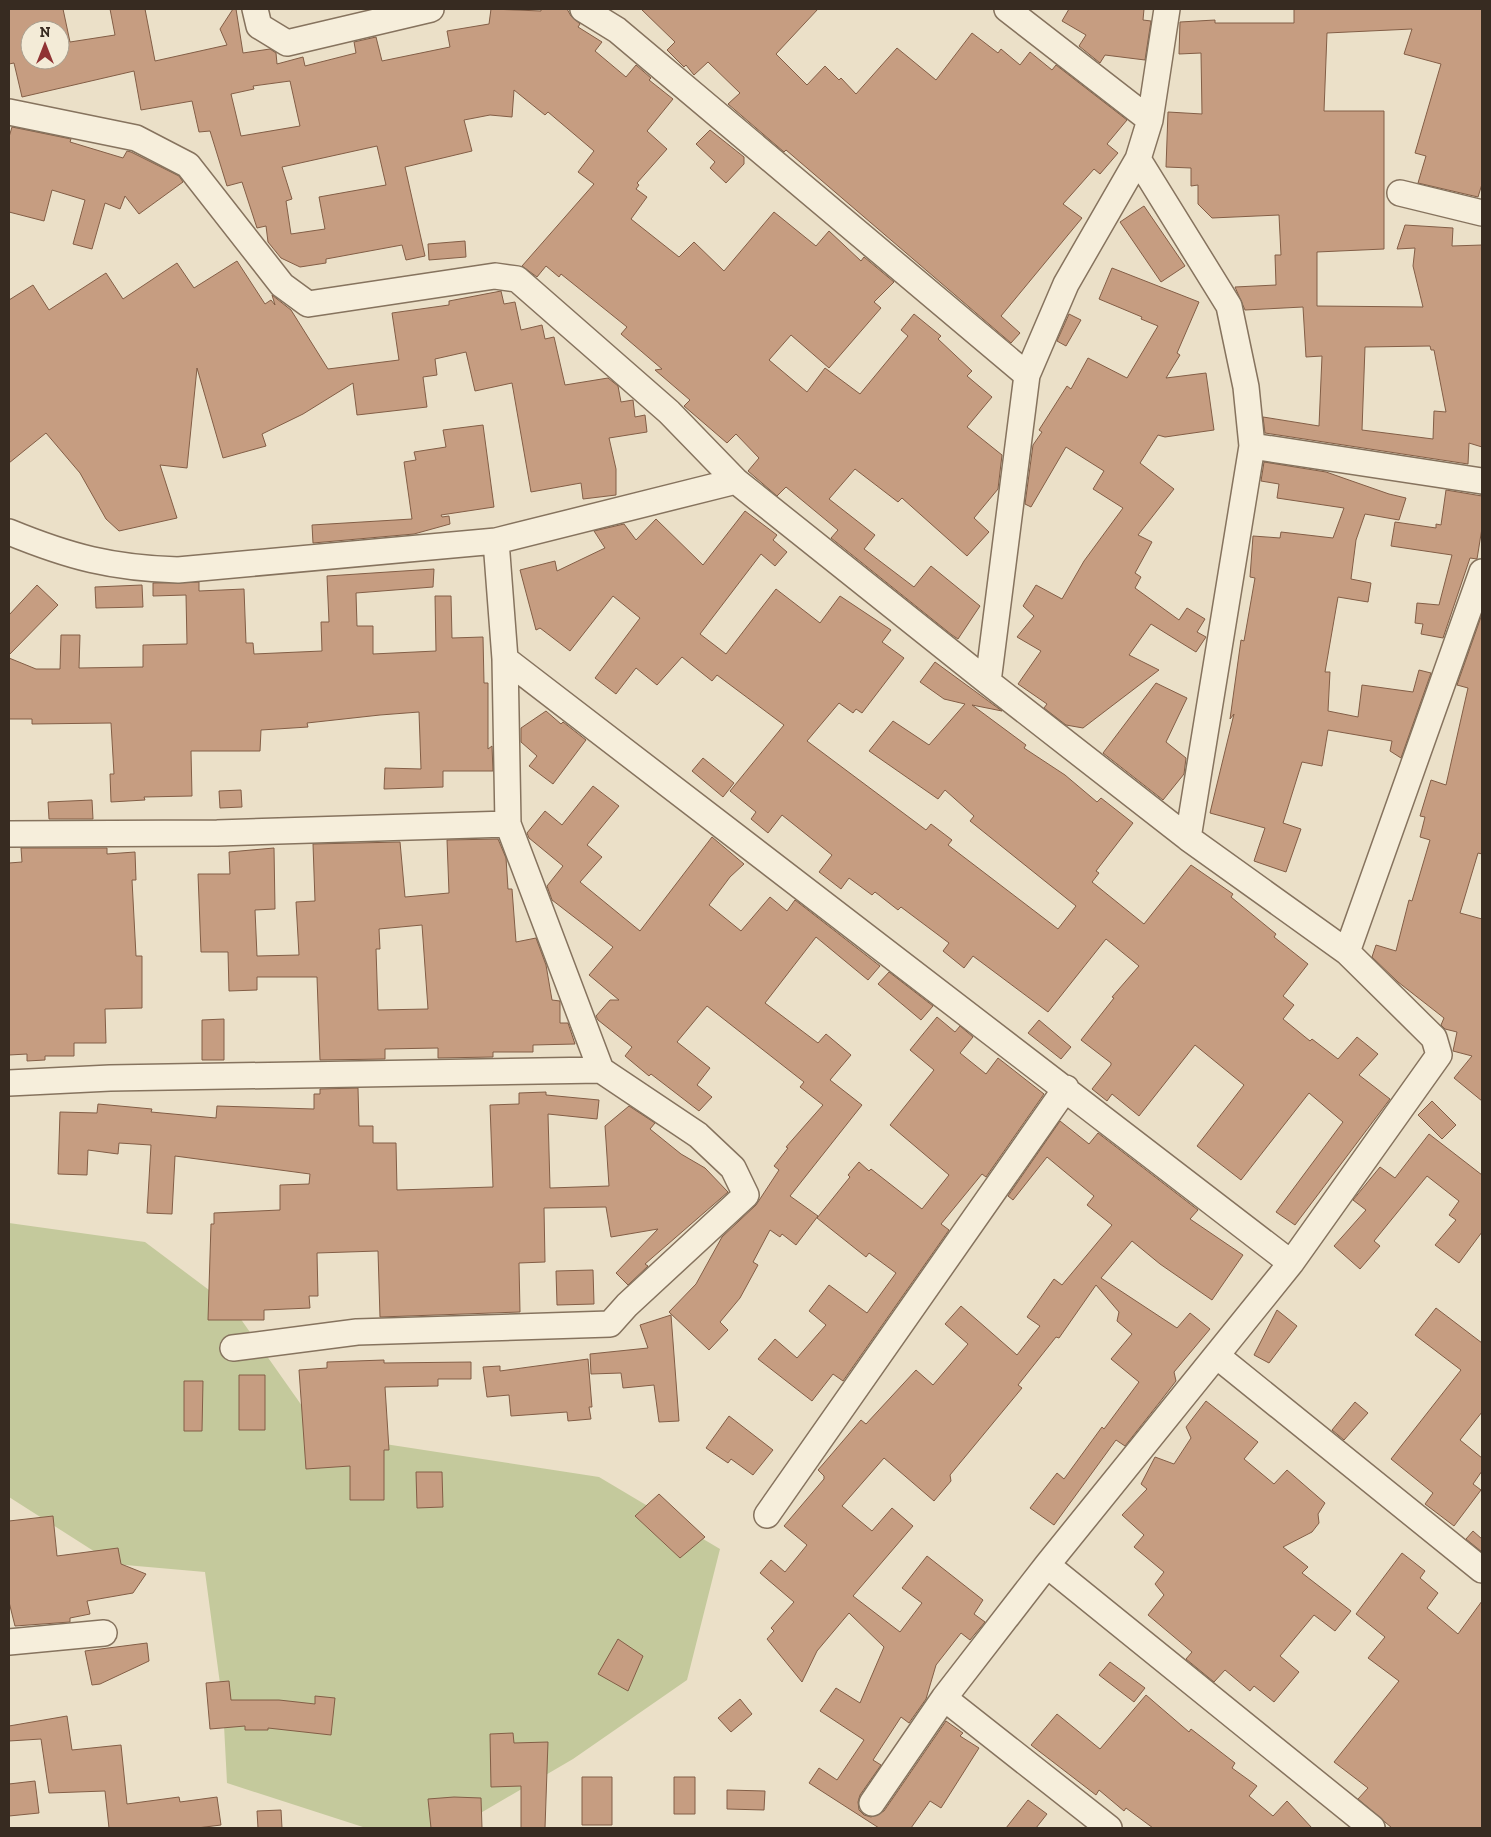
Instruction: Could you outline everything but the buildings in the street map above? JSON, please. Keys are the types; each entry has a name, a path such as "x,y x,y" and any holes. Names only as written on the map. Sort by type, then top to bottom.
{"street":[{"path":"254,9 259,26 288,43 431,9"},
{"path":"583,9 617,30 1027,375"},
{"path":"1006,9 1150,120"},
{"path":"988,682 1027,375 1066,284 1138,160 1150,120 1167,9"},
{"path":"9,112 136,138 188,165 282,285 308,304 495,276 517,279 669,412 736,481 988,682 1188,838 1347,952 1434,1038 1439,1055 1291,1262 1047,1565 944,1698 872,1803"},
{"path":"1138,160 1230,306 1246,387 1252,446 1188,838"},
{"path":"1400,193 1482,213"},
{"path":"1252,446 1482,482"},
{"path":"9,532 62,553 94,561 136,568 178,570 496,541 736,481"},
{"path":"496,541 505,659 508,824 601,1070"},
{"path":"1347,952 1482,572"},
{"path":"505,659 1291,1262"},
{"path":"9,834 217,833 508,824"},
{"path":"9,1083 110,1078 601,1070 698,1135 733,1168 746,1195 627,1305 610,1324 357,1332 233,1348"},
{"path":"768,1515 1066,1088"},
{"path":"1217,1356 1482,1570"},
{"path":"1047,1565 1372,1828"},
{"path":"9,1642 104,1633"},
{"path":"944,1698 1109,1828"}],"green space":[{"path":"9,1223 145,1242 233,1308 338,1457 385,1444 599,1477 720,1549 687,1680 573,1759 455,1828 366,1828 227,1783 223,1706 205,1572 114,1564 9,1497"}]}
